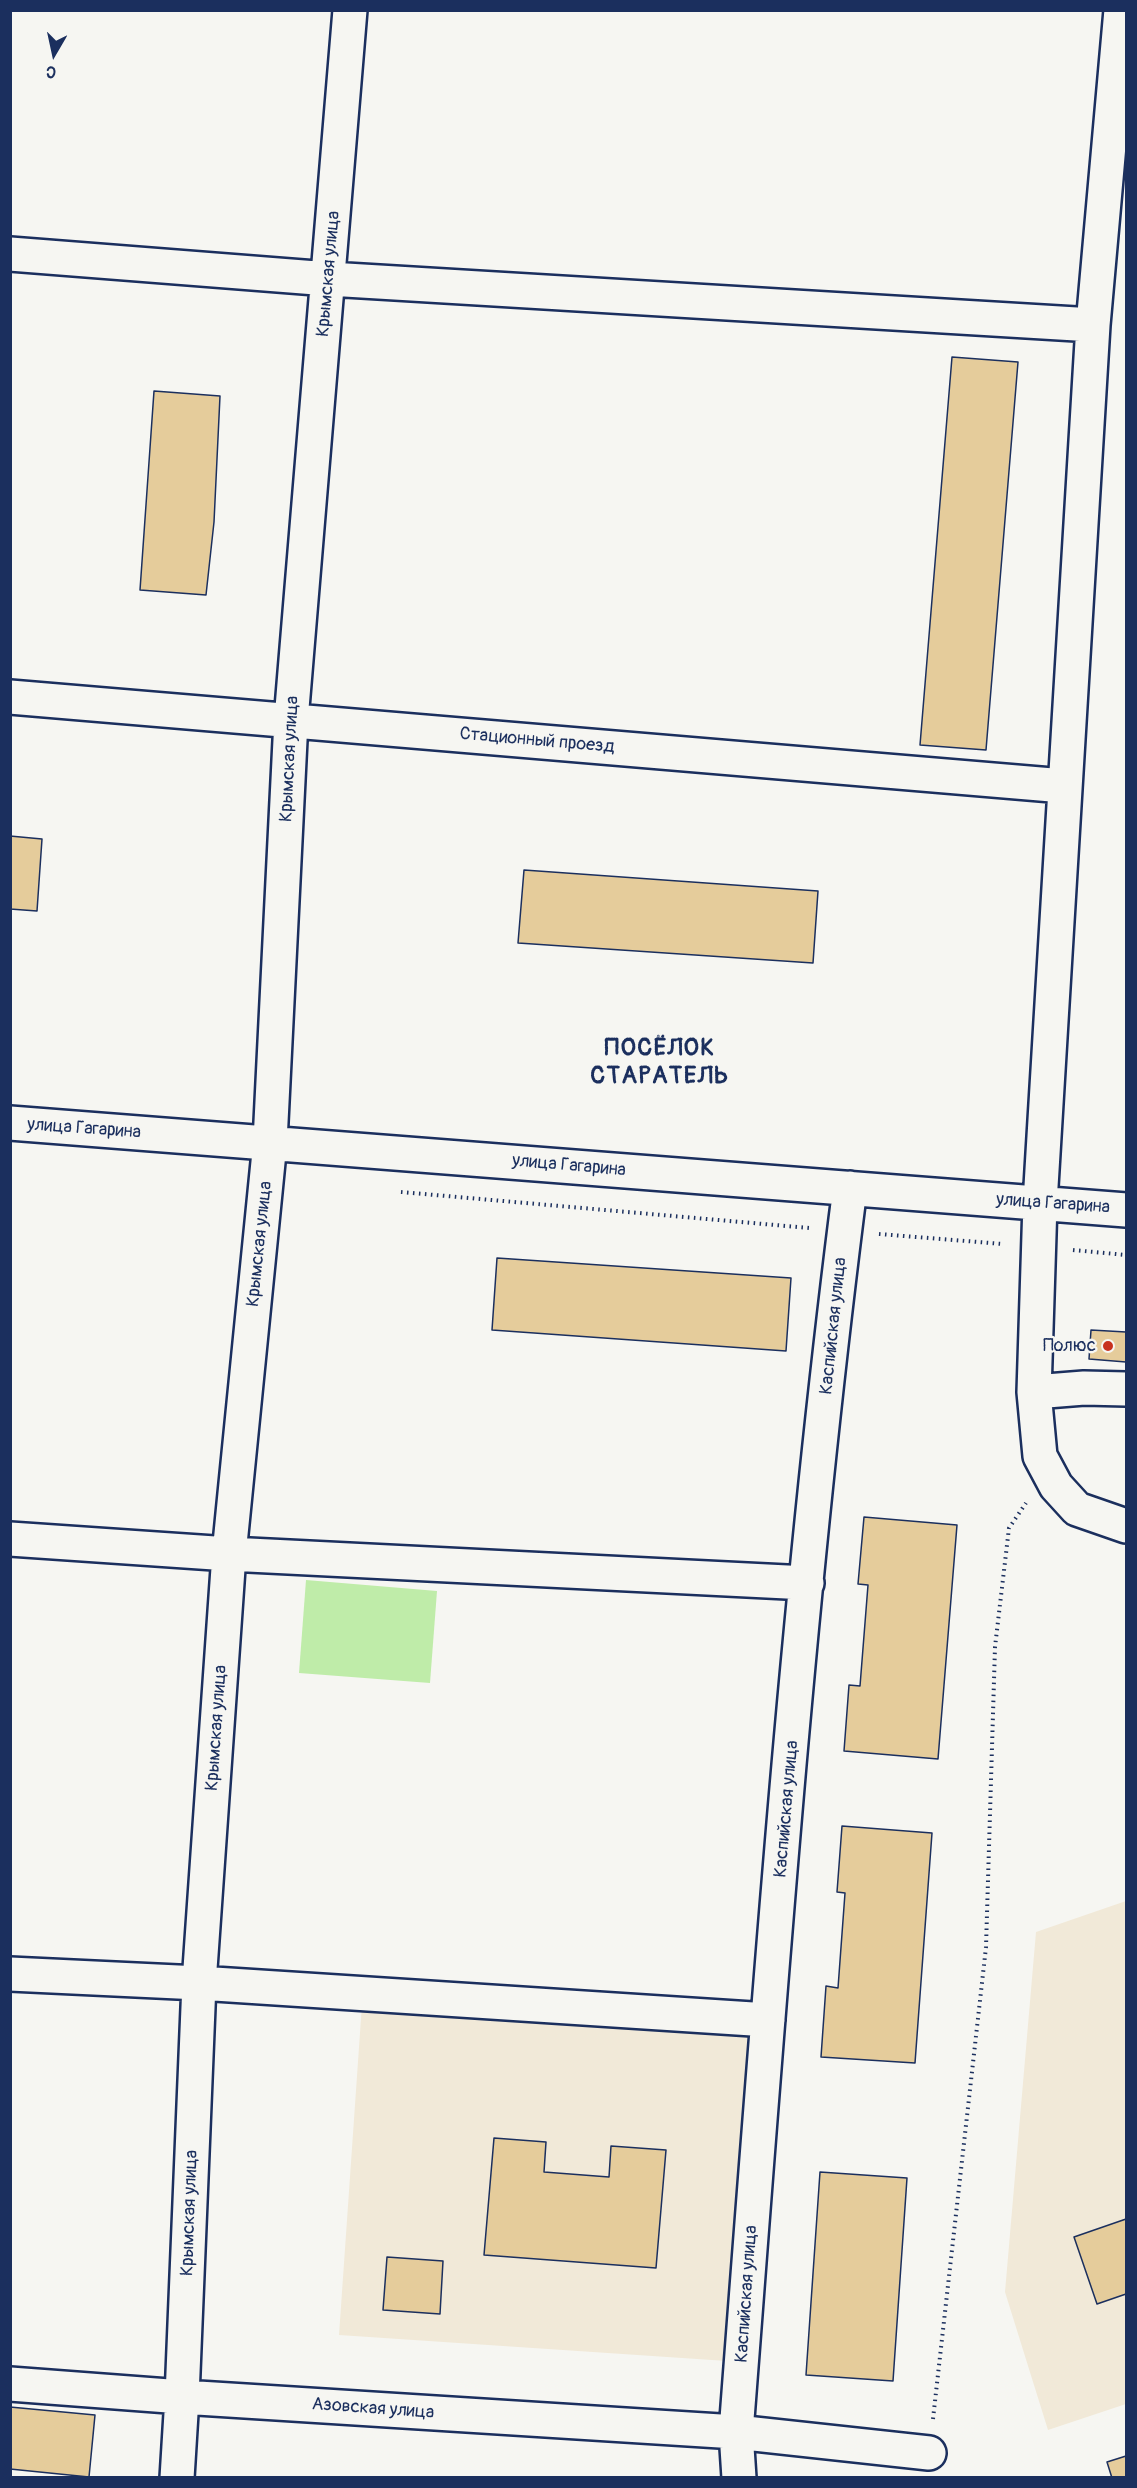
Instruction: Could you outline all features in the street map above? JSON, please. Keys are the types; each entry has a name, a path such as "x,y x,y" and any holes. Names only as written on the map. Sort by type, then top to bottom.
{"street":[{"name":"Крымская улица","path":"177,2478 199,1983 230,1554 270,1142 291,720 350,10"},
{"path":"1121,10 1093,325 1040,1203 1034,1392 1040,1456 1056,1486 1077,1509 1126,1526"},
{"path":"10,254 329,279 1093,325"},
{"name":"Стационный проезд","path":"10,697 1064,786"},
{"name":"улица Гагарина","path":"10,1123 1126,1210"},
{"name":"Каспийская улица","path":"739,2478 736,2432 768,2020 807,1583 850,1188"},
{"path":"1034,1392 1084,1388 1126,1389"},
{"path":"10,1539 230,1554 807,1583"},
{"path":"10,1974 199,1983 768,2020"},
{"name":"Азовская улица","path":"10,2384 736,2432 929,2453"}],"path":[{"path":"396,1192 1126,1255"},
{"path":"929,2453 986,1947 995,1647 1009,1528 1026,1503 1056,1486"}],"shaded area":[{"path":"1126,1901 1126,2404 1048,2430 1005,2292 1036,1932"},
{"path":"362,2004 753,2033 727,2361 339,2335"}],"green space":[{"path":"306,1580 437,1591 430,1683 299,1673"}],"building":[{"path":"952,357 1018,362 986,750 920,745"},
{"path":"154,391 220,396 214,522 206,595 140,590"},
{"path":"10,836 42,839 37,911 10,909"},
{"path":"524,870 818,891 813,963 518,943"},
{"path":"497,1258 791,1278 786,1351 492,1330"},
{"name":"Полюс","path":"1091,1330 1126,1332 1126,1362 1089,1359"},
{"path":"864,1517 957,1525 938,1759 844,1751 849,1685 860,1686 868,1585 858,1584"},
{"path":"842,1826 932,1833 915,2063 821,2057 826,1986 838,1988 845,1893 837,1892"},
{"path":"494,2138 546,2142 544,2172 609,2177 611,2146 666,2150 656,2268 484,2255"},
{"path":"820,2172 907,2178 893,2381 806,2375"},
{"path":"1126,2219 1126,2294 1097,2304 1074,2237"},
{"path":"387,2257 443,2261 440,2314 383,2310"},
{"path":"10,2407 95,2415 89,2477 10,2469"},
{"path":"1126,2456 1126,2478 1112,2478 1107,2462"}],"place":[{"name":"Полюс","path":"1108,1346"}],"district":[{"name":"ПОСЁЛОК СТАРАТЕЛЬ","path":"660,1063"}]}
